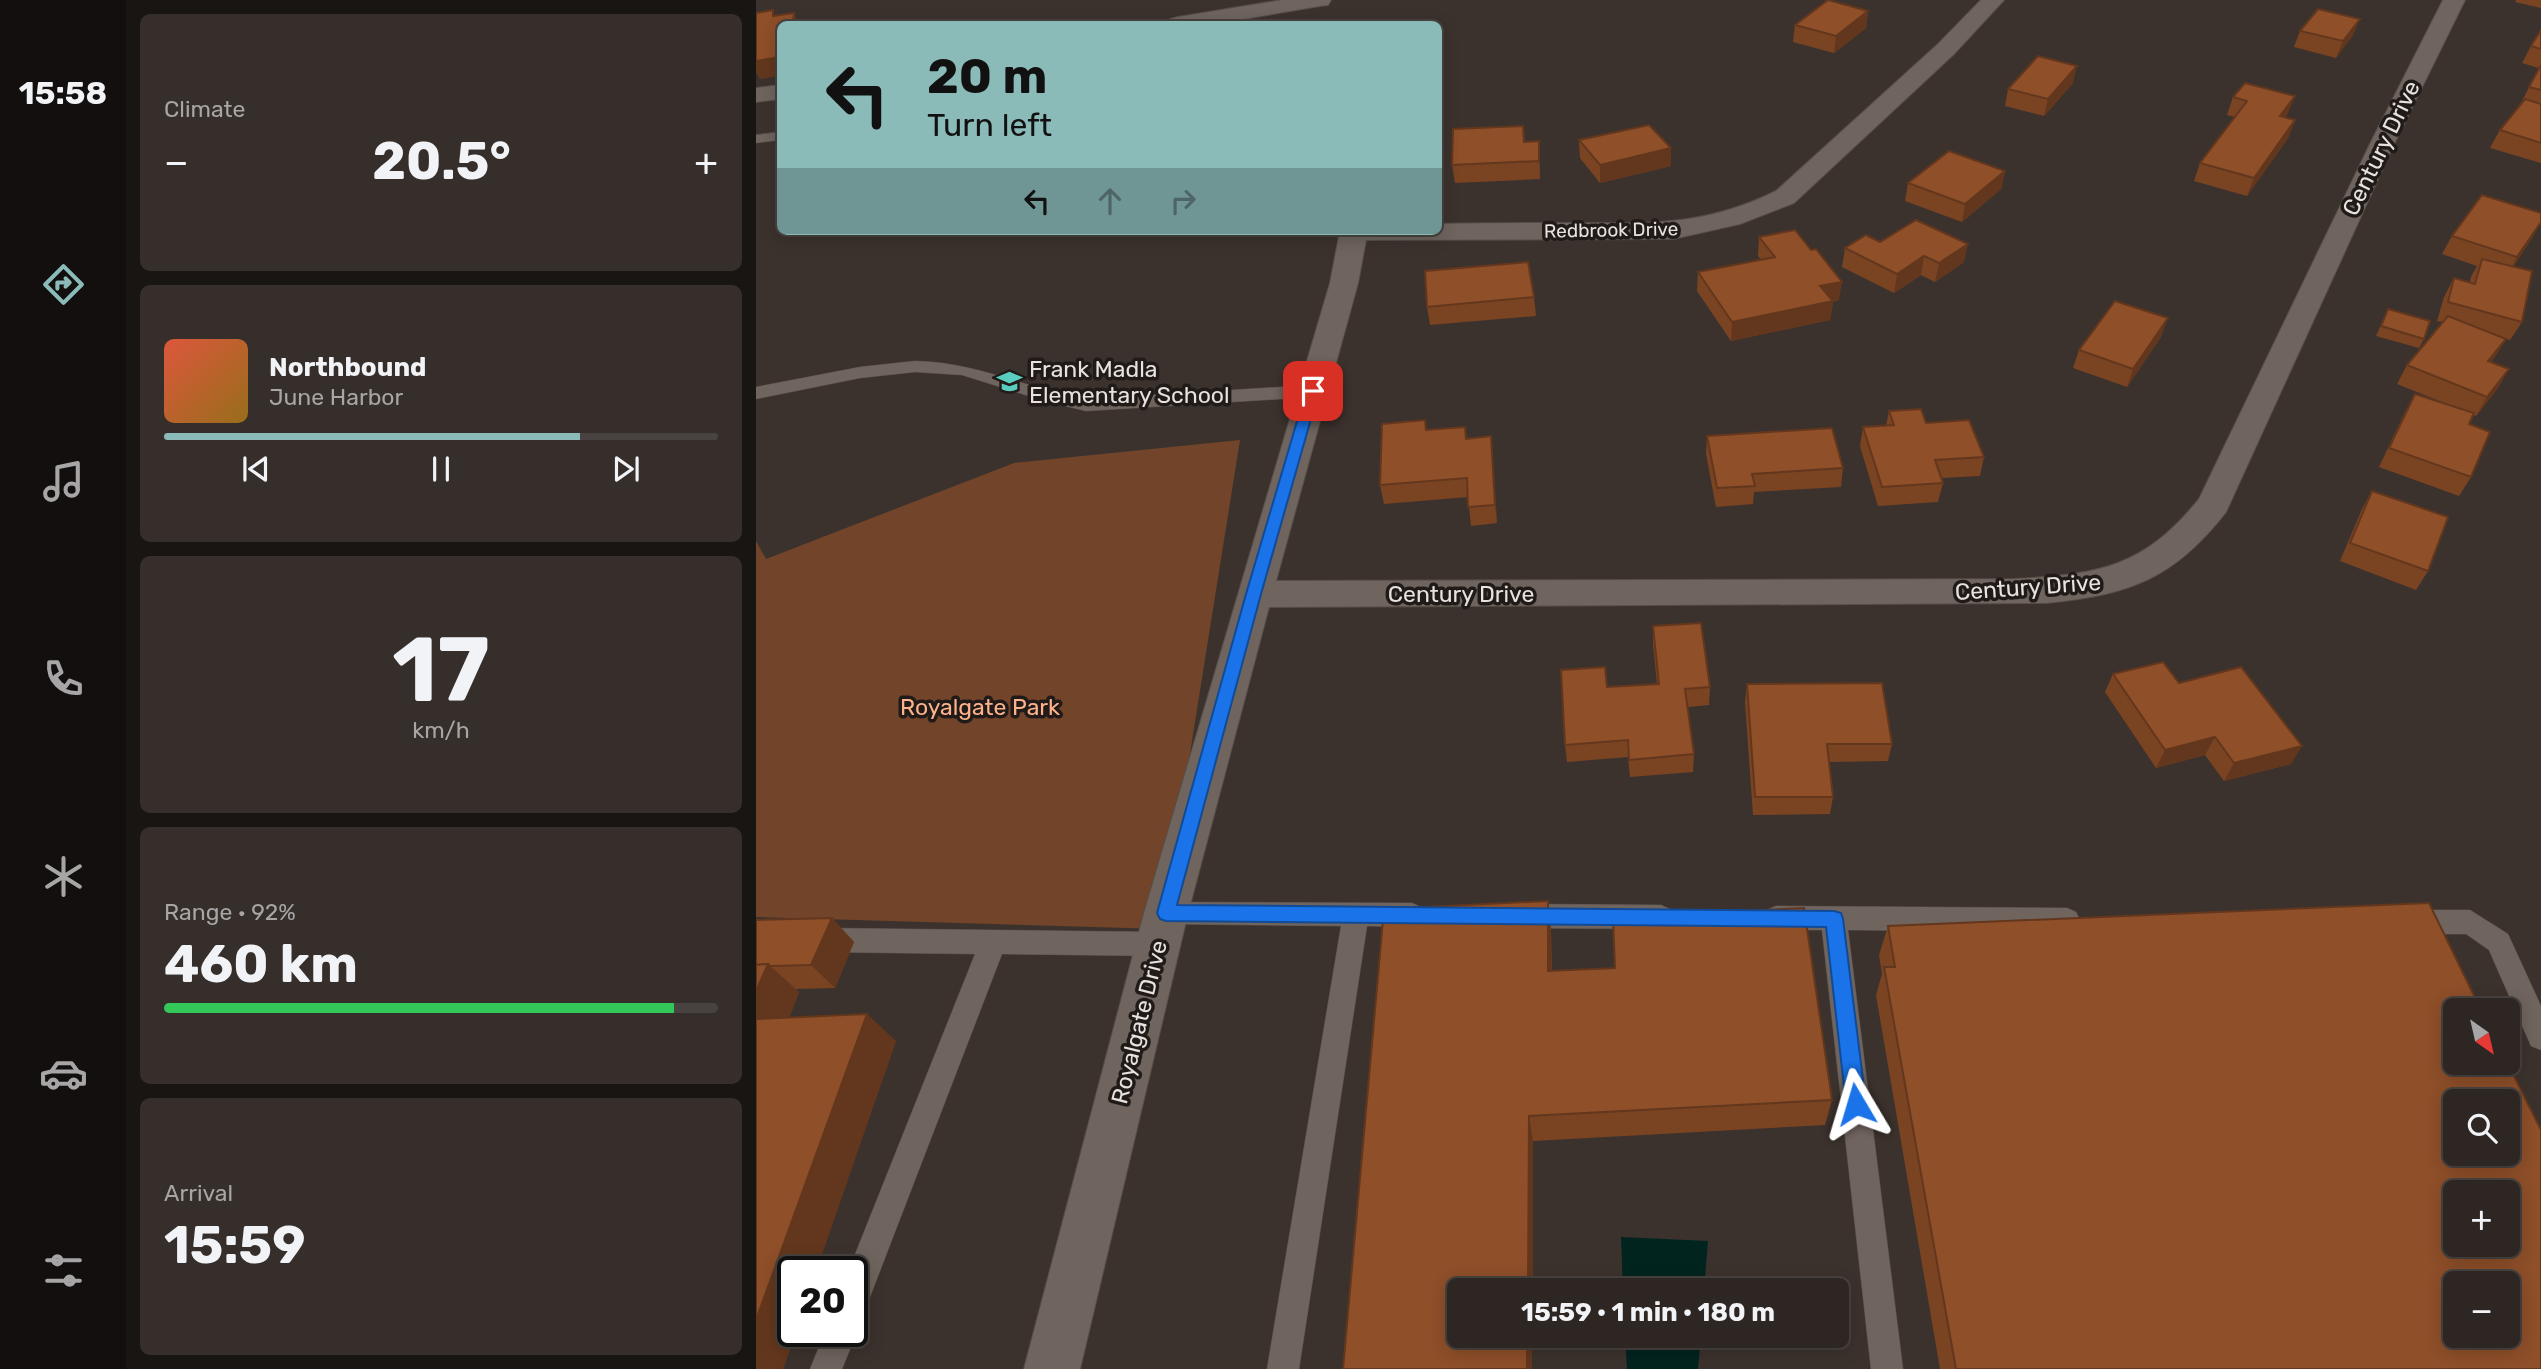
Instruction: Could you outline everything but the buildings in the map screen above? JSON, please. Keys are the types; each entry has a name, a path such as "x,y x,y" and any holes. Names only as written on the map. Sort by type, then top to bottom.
{"street":[{"path":"1194,21 1292,2 1320,0"},
{"name":"Redbrook Drive","path":"1442,232 1673,231 1720,223 1756,212 1785,197 1946,49 1993,0"},
{"name":"Century Drive","path":"1254,594 2015,592 2060,590 2114,582 2147,568 2195,531 2214,504 2376,156 2454,0"},
{"path":"1292,2 1305,21"},
{"path":"756,95 777,92"},
{"name":"Royalgate Drive","path":"1052,1369 1162,929 1254,594 1344,283 1353,235"}],"lane":[{"path":"756,139 777,136"},
{"path":"756,393 882,370 936,367 962,370 1055,401 1086,405 1313,391"},
{"path":"1283,1369 1356,914"},
{"path":"798,940 993,942 1356,914 1438,915"},
{"path":"1493,916 1684,917"},
{"path":"1752,918 2097,920"},
{"path":"1834,919 1887,1369"},
{"path":"2387,922 2470,922 2499,942 2541,1037"},
{"path":"868,1261 993,942"},
{"path":"826,1369 835,1347"}],"green space":[{"name":"Royalgate Park","path":"1240,440 1162,929 756,917 756,541 766,559 1014,463"}],"water":[{"path":"1621,1237 1708,1241 1705,1278 1623,1278"},
{"path":"1626,1348 1700,1348 1698,1369 1627,1369"}],"place":[{"name":"Frank Madla Elementary School","path":"1009,382"}],"route":[{"path":"1313,391 1166,913 1834,919 1856,1104"}]}
